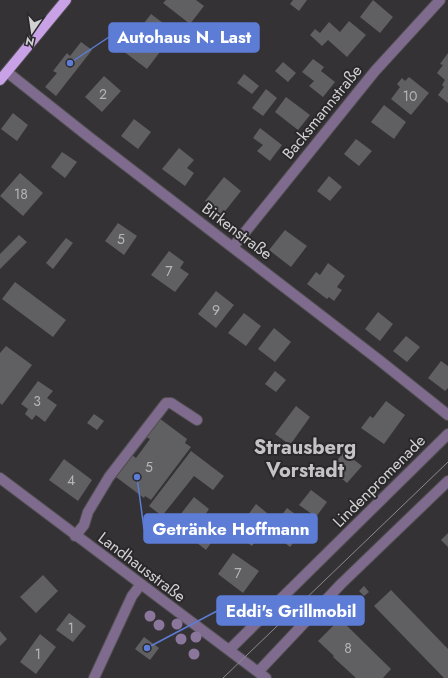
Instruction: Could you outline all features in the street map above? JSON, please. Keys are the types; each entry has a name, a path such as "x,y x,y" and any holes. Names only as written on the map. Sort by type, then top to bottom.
{"main road":[{"path":"0,80 66,0"}],"street":[{"name":"Backsmannstraße","path":"233,247 375,71 440,0"},
{"name":"Birkenstraße","path":"7,72 89,138 233,247 448,415"},
{"path":"75,536 84,525 88,512 108,477 166,403 171,403 197,420"},
{"name":"Lindenpromenade","path":"229,650 448,434"},
{"name":"Landhausstraße","path":"0,478 75,536 262,675"},
{"path":"262,675 341,584 448,481"},
{"path":"94,678 132,596 140,584"}],"building":[{"path":"166,0 196,0 204,6 190,24 163,3"},
{"path":"293,0 307,0 299,11 290,4"},
{"path":"373,0 393,17 380,33 360,17"},
{"path":"151,14 175,32 147,69 123,51"},
{"path":"349,21 366,35 347,57 328,40 322,46 310,35 315,29 320,33 329,22 340,32"},
{"path":"81,42 92,50 56,96 45,87 57,73 53,71 67,53 70,56"},
{"path":"448,53 448,103 438,95 444,87 442,85 445,80 437,73 443,65 440,64"},
{"path":"313,59 324,67 321,71 335,82 323,97 309,86 314,81 302,72"},
{"path":"283,62 296,73 288,82 275,71"},
{"path":"244,74 259,86 252,94 237,83"},
{"path":"104,76 121,91 102,112 85,97"},
{"path":"409,77 429,93 411,115 391,99 400,87 397,84 402,78 405,81"},
{"path":"266,89 277,98 263,116 252,108"},
{"path":"286,97 310,115 298,130 275,112"},
{"path":"384,105 406,122 394,139 371,122"},
{"path":"13,113 28,125 17,141 1,129"},
{"path":"134,119 151,132 138,149 121,136"},
{"path":"260,128 282,145 270,161 257,151 263,145 253,138"},
{"path":"356,139 372,151 359,166 344,154"},
{"path":"179,148 194,160 187,168 194,173 185,186 162,169"},
{"path":"62,152 77,162 65,178 51,167"},
{"path":"20,173 43,193 23,216 0,196"},
{"path":"329,176 342,187 330,201 317,191"},
{"path":"224,177 241,191 222,215 205,201"},
{"path":"118,223 137,236 124,255 105,241"},
{"path":"285,230 307,246 291,267 269,250"},
{"path":"19,235 27,242 0,269 0,254"},
{"path":"66,238 73,243 53,269 46,263"},
{"path":"169,251 184,262 180,268 189,274 175,292 151,275"},
{"path":"328,263 345,276 337,287 342,290 334,301 329,297 327,299 307,284 316,272 320,275"},
{"path":"15,282 66,320 53,337 2,299"},
{"path":"216,291 234,305 216,328 198,314"},
{"path":"378,312 393,324 380,341 365,329"},
{"path":"244,313 261,326 246,346 228,333"},
{"path":"274,328 291,342 275,362 258,349"},
{"path":"406,336 420,347 407,362 393,351"},
{"path":"6,346 32,365 2,405 0,403 0,353"},
{"path":"441,361 448,366 448,388 445,391 428,378"},
{"path":"275,371 286,380 276,392 265,384"},
{"path":"38,381 53,391 47,398 57,405 45,422 36,415 32,420 25,414 28,409 21,404"},
{"path":"386,401 405,415 384,444 361,428 370,416 373,418"},
{"path":"296,406 310,417 290,445 275,434"},
{"path":"94,414 104,421 97,430 87,423"},
{"path":"159,418 187,439 185,443 191,447 151,500 145,496 144,498 116,477 132,455 136,458 150,439 146,437"},
{"path":"191,451 224,476 213,490 194,476 162,516 149,506"},
{"path":"344,452 362,466 347,483 330,469"},
{"path":"64,459 92,480 78,501 49,480"},
{"path":"311,490 327,502 316,517 299,505"},
{"path":"194,497 209,509 205,515 222,528 206,550 173,524"},
{"path":"256,504 267,513 254,531 260,535 252,546 237,535 233,540 226,534 237,519 242,523"},
{"path":"287,508 308,524 290,547 270,531"},
{"path":"448,533 448,547 441,540"},
{"path":"233,553 259,571 243,593 218,574"},
{"path":"43,575 58,591 36,613 20,597"},
{"path":"364,586 369,592 364,596 359,591"},
{"path":"391,590 448,649 448,678 444,678 374,606"},
{"path":"69,613 86,626 73,642 56,630"},
{"path":"340,619 391,669 383,678 356,678 318,641"},
{"path":"0,631 7,639 0,646"},
{"path":"40,634 56,647 36,674 20,662"},
{"path":"144,637 159,648 150,660 135,649"}],"tram line":[{"path":"223,678 448,462"}],"place":[{"name":"Autohaus N. Last","path":"70,63"},
{"name":"Getränke Hoffmann","path":"137,477"},
{"name":"Eddi's Grillmobil","path":"147,648"}],"district":[{"name":"Strausberg Vorstadt","path":"305,458"}]}
